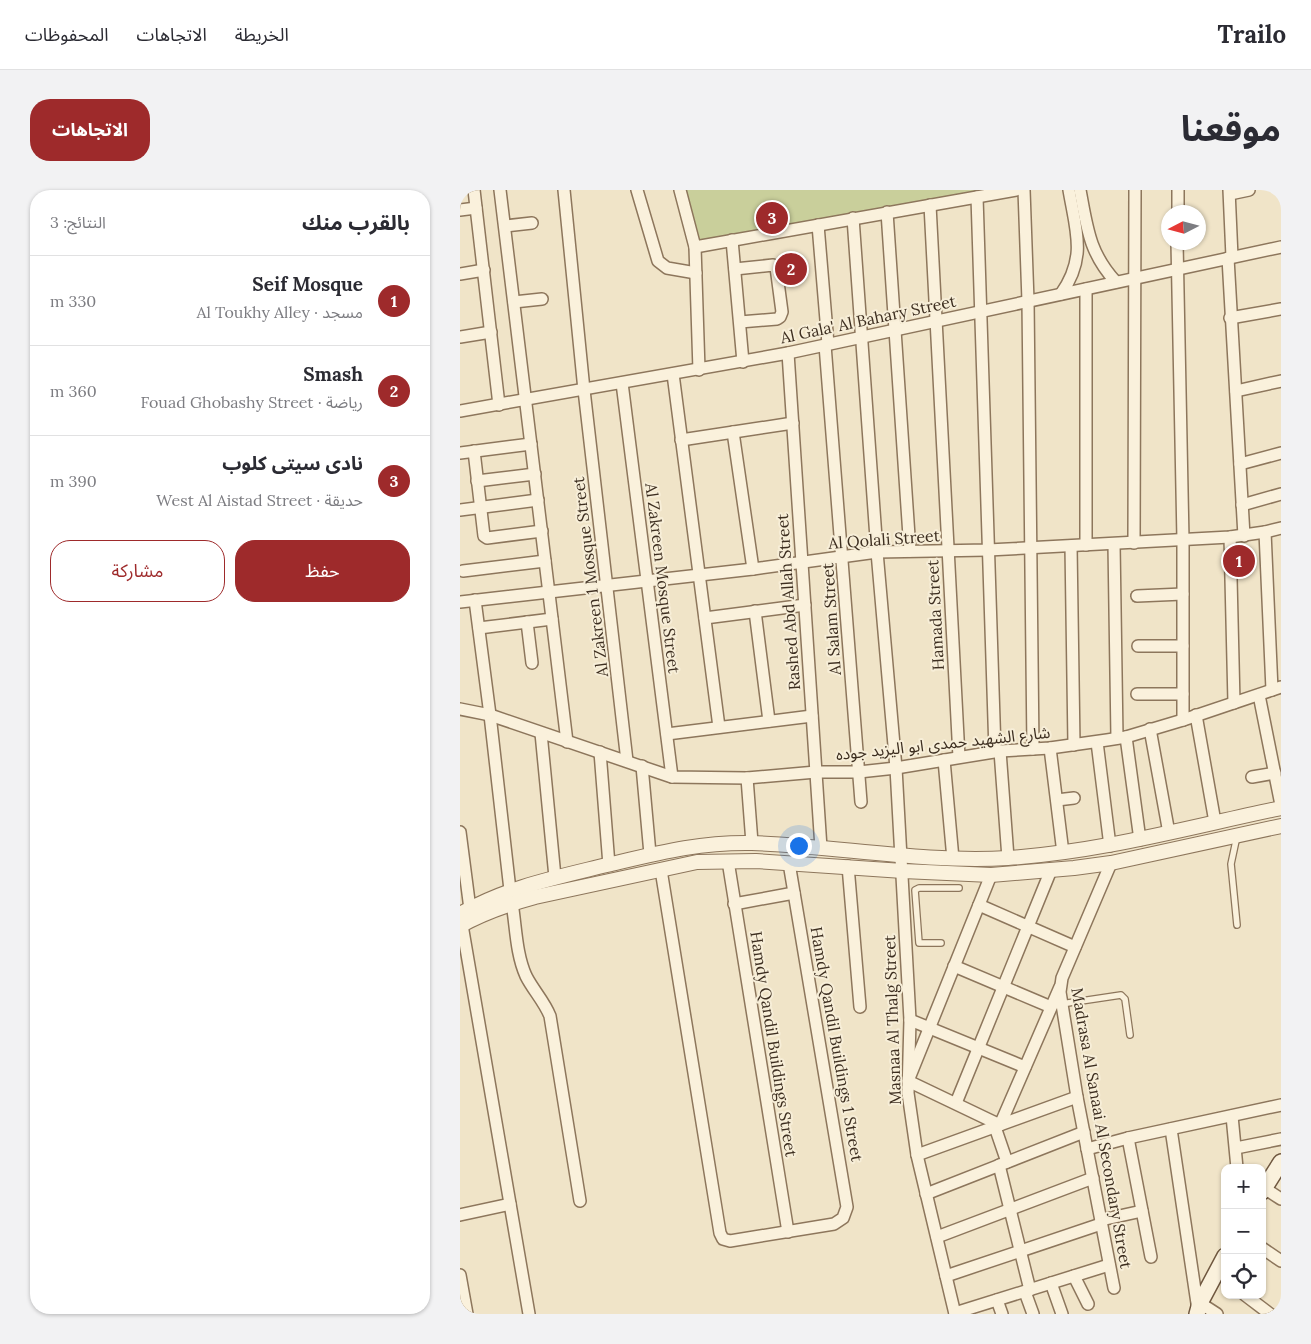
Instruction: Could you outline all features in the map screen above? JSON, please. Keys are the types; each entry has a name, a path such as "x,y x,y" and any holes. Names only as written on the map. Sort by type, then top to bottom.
{"main road":[{"path":"1266,1185 1281,1162"},
{"path":"1198,1311 1220,1277"}],"street":[{"path":"474,190 499,405"},
{"path":"500,190 567,742"},
{"name":"Al Zakreen 1 Mosque Street","path":"564,190 584,390 627,761"},
{"path":"637,190 658,261 667,268 696,273"},
{"path":"680,190 696,247 699,370"},
{"path":"696,247 1016,190"},
{"path":"1024,190 1028,301 1033,749"},
{"path":"1069,190 1096,256 1101,265 1116,282"},
{"path":"1061,294 1070,281 1076,266 1080,190"},
{"path":"1134,543 1135,190"},
{"path":"1178,190 1178,205"},
{"path":"1244,536 1230,318 1229,192 1249,190"},
{"path":"977,197 988,550 997,751 1008,858"},
{"name":"Hamada Street","path":"930,205 959,758"},
{"path":"460,210 476,208"},
{"path":"886,212 910,551"},
{"name":"Masnaa Al Thalg Street","path":"853,218 877,552 902,856 910,1020 908,1081 917,1155 946,1276 961,1313"},
{"path":"504,226 532,223"},
{"name":"Al Salam Street","path":"818,225 862,802"},
{"path":"732,240 743,362"},
{"name":"Al Gala' Al Bahary Street","path":"460,411 743,362 1281,247"},
{"path":"1177,250 1183,540 1183,720"},
{"path":"735,269 774,266 777,270 781,304 781,315 777,319 740,322"},
{"path":"460,274 484,270"},
{"path":"1086,288 1086,545"},
{"path":"514,302 542,299"},
{"path":"1230,318 1281,309"},
{"path":"460,337 491,332"},
{"name":"Rashed Abd Allah Street","path":"788,353 821,848"},
{"path":"673,374 720,727"},
{"path":"1236,391 1281,381"},
{"name":"Al Zakreen Mosque Street","path":"622,384 672,777"},
{"path":"681,440 793,424"},
{"path":"733,432 753,569"},
{"path":"460,453 531,444"},
{"path":"474,451 484,534 487,538 542,531"},
{"path":"1240,464 1281,453"},
{"path":"477,481 535,474"},
{"path":"1242,505 1281,494"},
{"path":"460,510 538,500"},
{"name":"Al Qolali Street","path":"460,602 753,569 877,552 988,550 1230,538 1281,528"},
{"path":"1266,532 1277,688"},
{"path":"1230,538 1234,702"},
{"path":"1114,544 1122,738 1140,840"},
{"path":"1071,546 1074,745"},
{"path":"463,571 545,561"},
{"path":"1136,596 1183,594"},
{"path":"475,600 511,897 524,969 529,981 545,1003 550,1016 580,1201"},
{"path":"705,618 805,605"},
{"path":"755,611 769,721"},
{"path":"478,628 552,619"},
{"path":"527,622 532,663"},
{"path":"1138,646 1183,646"},
{"name":"شارع الشهيد حمدى ابو اليزيد جوده","path":"460,709 490,716 672,777 747,778 816,772 859,772 896,768 997,751 1050,748 1122,738 1183,720 1277,688"},
{"path":"1137,694 1183,694"},
{"path":"463,918 555,877 650,854 712,844 821,848 953,859 1008,858 1110,846 1281,806 1259,694"},
{"path":"1196,715 1216,822"},
{"path":"667,734 812,716"},
{"path":"1150,729 1169,833"},
{"path":"541,733 555,877"},
{"path":"1097,742 1110,846"},
{"path":"1050,748 1063,852"},
{"path":"600,752 609,865"},
{"path":"944,760 953,859"},
{"path":"642,766 650,854"},
{"path":"1252,778 1275,773"},
{"path":"747,778 752,844"},
{"path":"1057,800 1074,798"},
{"path":"511,897 534,897 697,862 789,863 991,875 1050,870 1111,863 1281,826"},
{"path":"460,832 463,918 529,1314"},
{"name":"Hamdy Qandil Buildings Street","path":"728,861 788,1232"},
{"name":"Hamdy Qandil Buildings 1 Street","path":"788,1232 834,1224 843,1218 846,1213 847,1201 789,863"},
{"name":"Madrasa Al Sanaai Al Secondary Street","path":"1111,863 1062,978 1056,1006 1077,1097 1114,1288"},
{"path":"848,866 860,1007"},
{"path":"661,870 721,1236 725,1240 730,1241 788,1232"},
{"path":"956,1103 1050,870"},
{"path":"991,875 908,1081 956,1103 997,1126"},
{"path":"734,904 794,893"},
{"path":"979,905 1075,947"},
{"path":"954,966 1056,1006 997,1126 1010,1209 1033,1314"},
{"path":"910,1020 1025,1067"},
{"path":"917,1155 1077,1097"},
{"path":"1087,1149 1128,1138 1281,1105"},
{"path":"1232,1116 1238,1164"},
{"path":"1171,1129 1198,1311 1217,1314"},
{"path":"926,1194 1084,1132"},
{"path":"1128,1138 1151,1257"},
{"path":"1236,1148 1281,1139"},
{"path":"937,1237 1092,1178"},
{"path":"1266,1192 1281,1199"},
{"path":"460,1215 510,1204"},
{"path":"946,1276 1101,1222 1142,1211"},
{"path":"1266,1251 1281,1261"},
{"path":"961,1313 1109,1265"},
{"path":"460,1275 467,1314"},
{"path":"1074,1276 1088,1304"},
{"path":"1051,1283 1062,1314"},
{"path":"1250,1299 1270,1314"},
{"path":"997,1300 1002,1314"}],"lane":[{"path":"1237,835 1231,864 1237,925"},
{"path":"927,872 927,888"},
{"path":"941,943 922,944 918,941 914,892 916,889 927,888 959,888"},
{"path":"1056,1006 1121,995 1125,999 1130,1035"}],"green space":[{"path":"680,190 1017,190 695,247"}],"place":[{"name":"نادى سيتى كلوب","path":"772,218"},
{"name":"Smash","path":"791,269"},
{"name":"Seif Mosque","path":"1239,561"}]}
